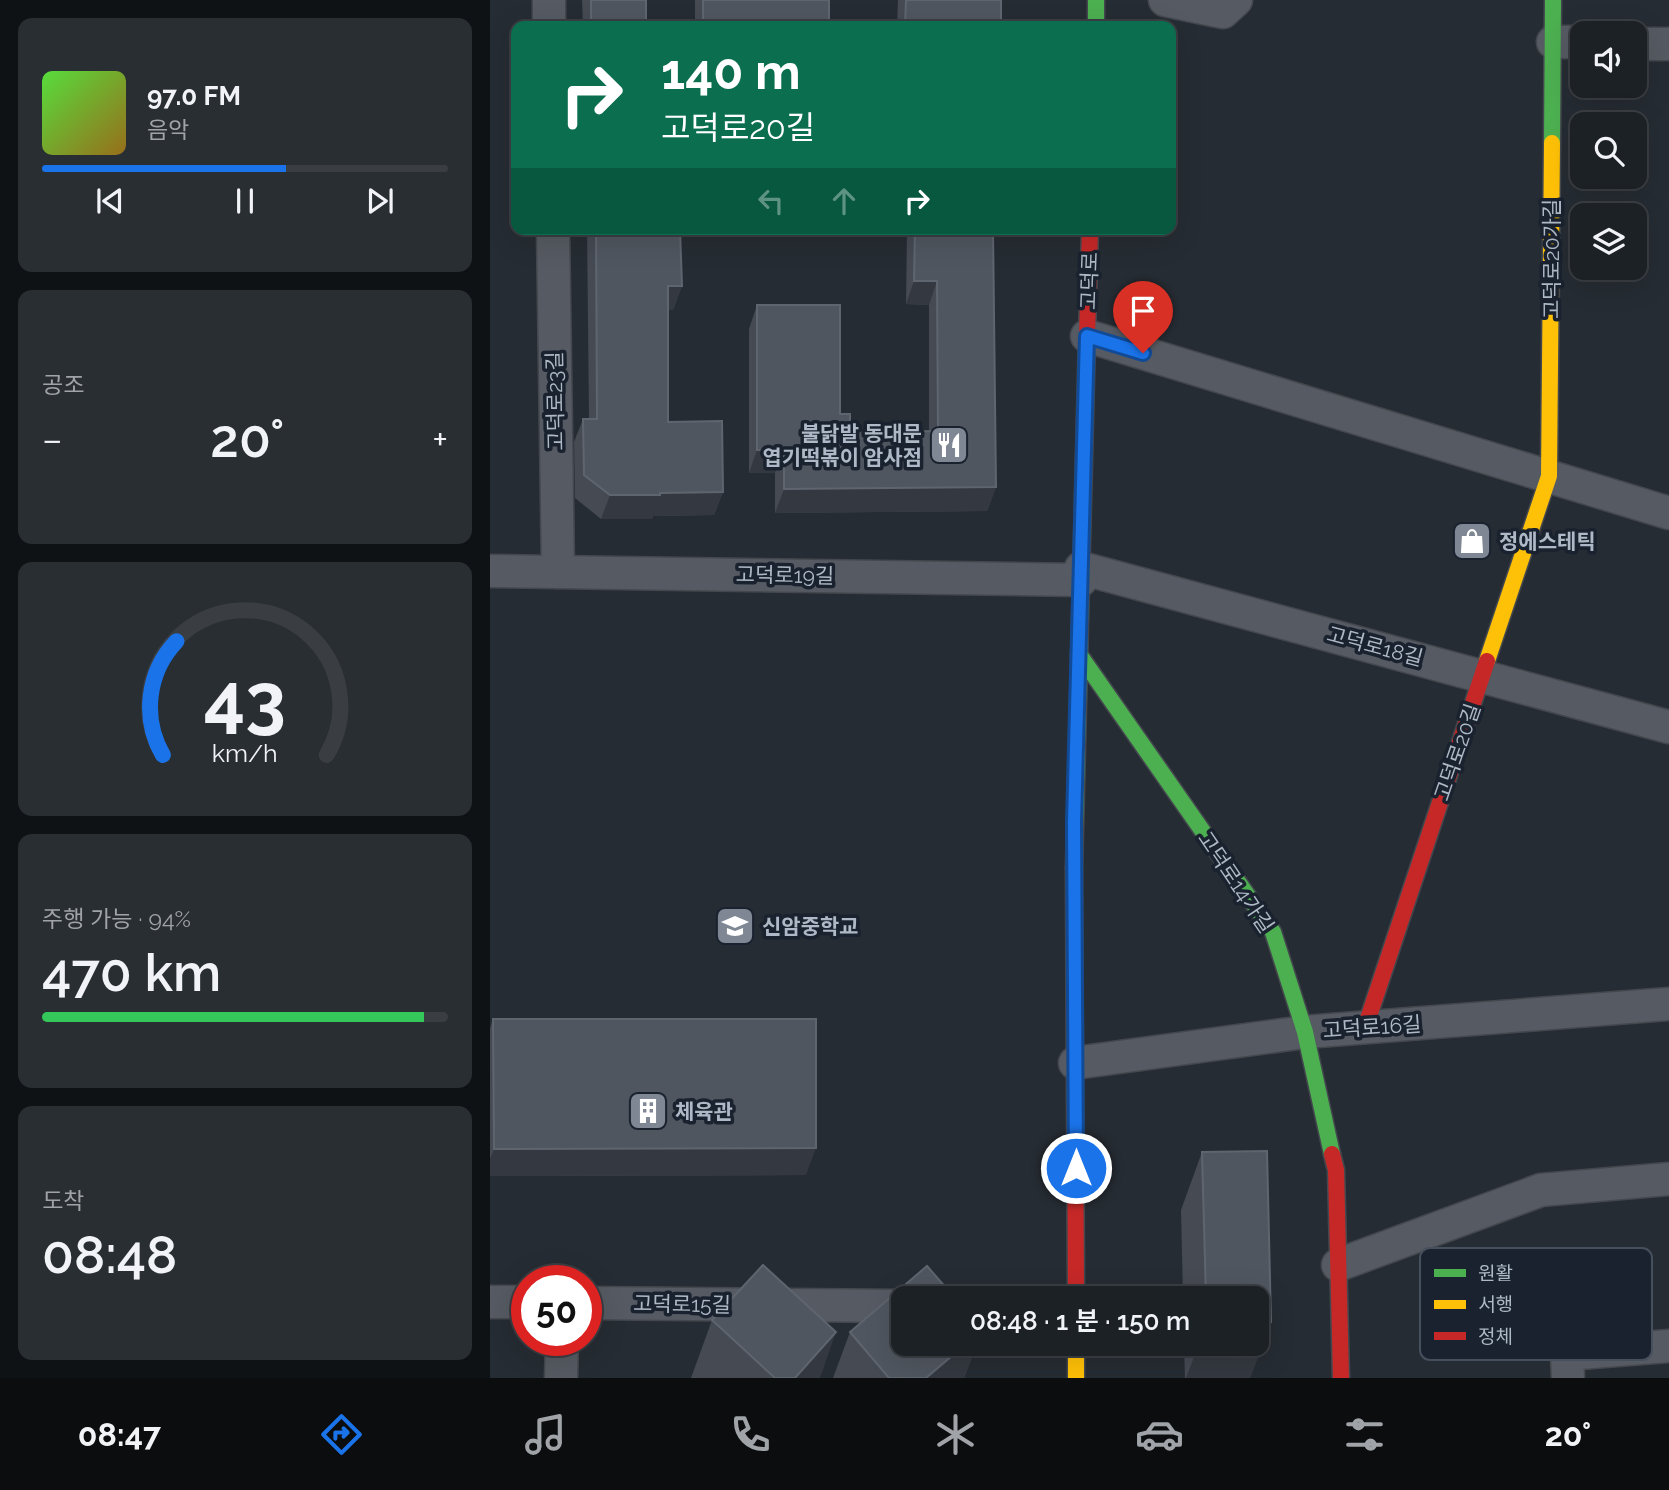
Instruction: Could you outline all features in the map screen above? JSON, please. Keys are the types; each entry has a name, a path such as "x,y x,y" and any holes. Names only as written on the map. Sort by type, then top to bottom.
{"street":[{"path":"549,0 549,21"},
{"path":"1096,0 1096,21"},
{"path":"1165,0 1223,12 1236,0"},
{"name":"고덕로20가길","path":"1549,476 1567,42 1553,0"},
{"path":"1647,44 1669,44"},
{"name":"고덕로23길","path":"553,235 558,572"},
{"name":"고덕로","path":"1076,1286 1074,822 1090,235"},
{"path":"1087,336 1669,513"},
{"name":"고덕로20길","path":"1365,1027 1549,476"},
{"name":"고덕로19길","path":"490,570 1081,574"},
{"name":"고덕로18길","path":"1081,574 1483,674 1669,727"},
{"name":"고덕로14가길","path":"1079,654 1273,932 1305,1032 1336,1170 1341,1378"},
{"name":"고덕로16길","path":"1075,1063 1305,1032 1669,1004"},
{"path":"1338,1265 1541,1190 1669,1179"},
{"path":"490,1302 511,1302"},
{"name":"고덕로15길","path":"602,1303 891,1306"},
{"path":"561,1378 562,1356"},
{"path":"1076,1356 1076,1378"},
{"path":"1567,1360 1568,1378"}],"building":[{"path":"591,0 646,0 646,21 591,21"},
{"path":"703,0 829,0 829,21 703,21"},
{"path":"906,0 1001,0 1001,21 905,21"},
{"path":"596,235 680,235 682,286 668,286 668,422 722,421 723,492 610,495 584,475 583,419 597,419"},
{"path":"915,235 993,235 996,487 784,489 784,449 757,450 757,305 840,305 840,414 850,414 850,432 938,431 937,281 914,281"},
{"name":"체육관","path":"493,1019 816,1019 816,1148 494,1149"},
{"path":"1267,1151 1271,1322 1269,1286 1206,1286 1202,1152"},
{"path":"763,1265 836,1332 795,1378 775,1378 712,1320"},
{"path":"927,1266 944,1286 904,1286"},
{"path":"891,1297 891,1356 952,1356 926,1378 889,1378 850,1332"}],"traffic: fast":[{"path":"1096,0 1096,21"},
{"path":"1552,143 1553,0"},
{"path":"1074,868 1087,336"},
{"path":"1079,654 1273,932 1305,1032 1332,1154"}],"traffic: slow":[{"path":"1487,661 1549,476 1552,143"},
{"path":"1076,1356 1076,1378"}],"traffic: jam":[{"path":"1087,336 1090,235"},
{"path":"1365,1028 1487,661"},
{"path":"1074,868 1076,1286"},
{"path":"1332,1154 1336,1170 1341,1378"}],"place":[{"name":"불닭발 동대문 엽기떡볶이 암사점","path":"949,445"},
{"name":"정에스테틱","path":"1472,541"},
{"name":"신암중학교","path":"735,926"},
{"name":"체육관","path":"648,1111"}],"route":[{"path":"1076,1168 1074,822 1087,336 1143,353"}]}
